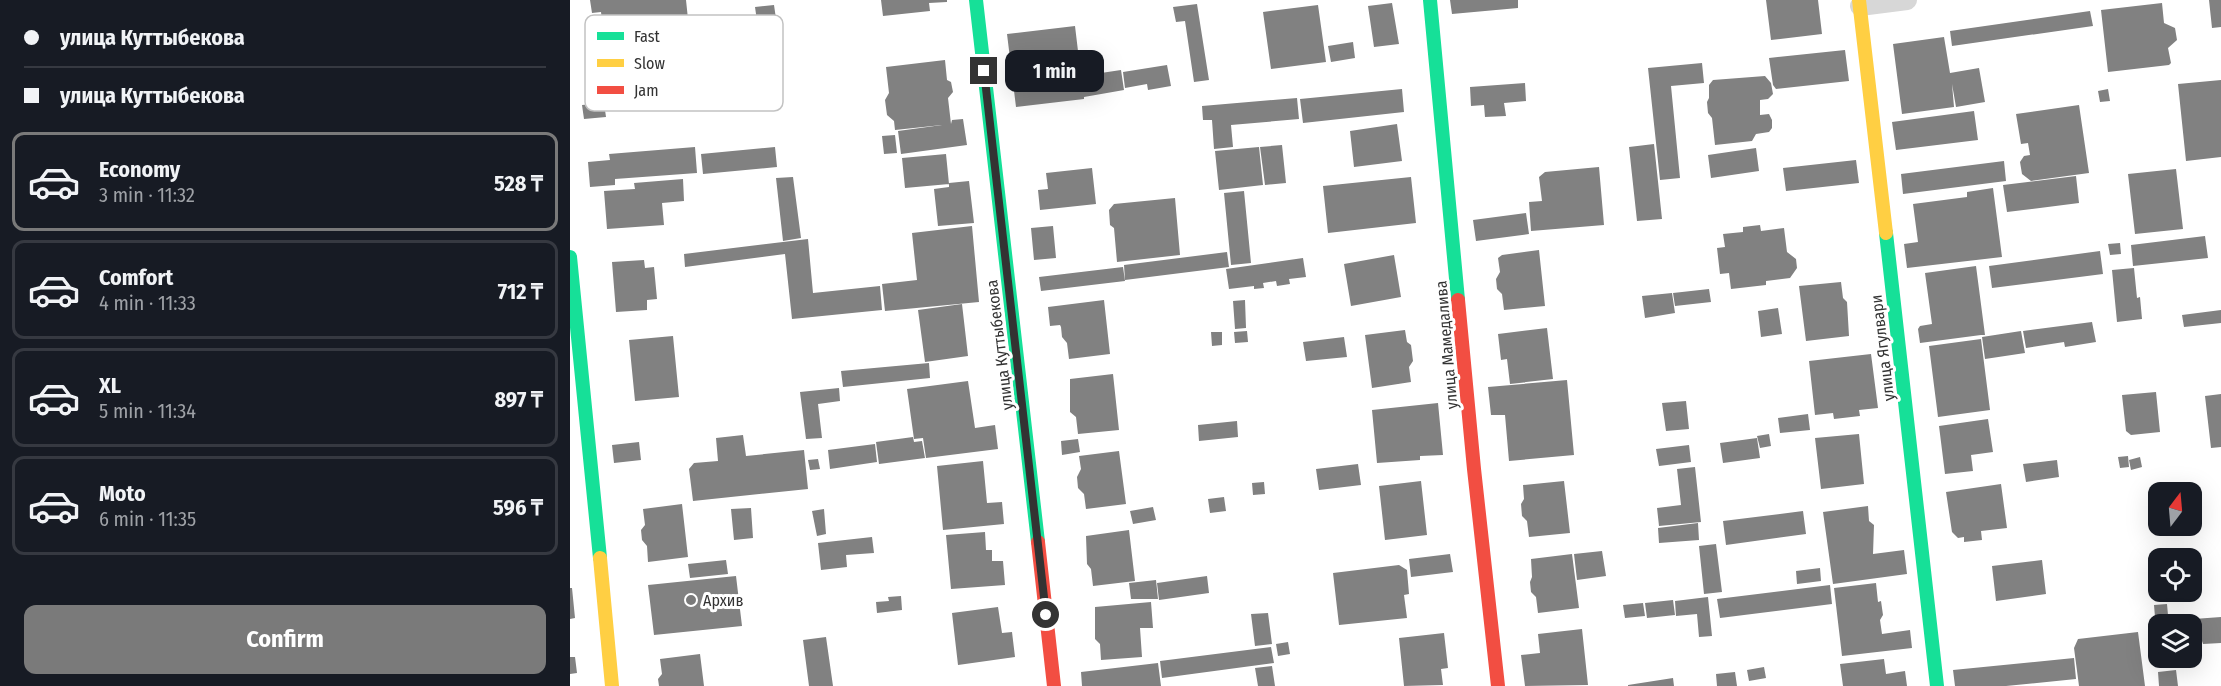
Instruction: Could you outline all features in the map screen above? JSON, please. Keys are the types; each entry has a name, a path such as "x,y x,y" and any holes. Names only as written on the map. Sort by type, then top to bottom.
{"street":[{"name":"улица Куттыбекова","path":"976,0 1054,686"},
{"name":"улица Мамедалива","path":"1430,0 1474,469 1498,686"},
{"path":"1859,3 1907,0"},
{"name":"улица Ягулвари","path":"1859,3 1937,686"},
{"path":"570,257 612,686"}],"building":[{"path":"590,0 686,0 688,15 601,15 601,12 592,13"},
{"path":"881,0 947,0 947,2 929,3 930,11 883,16"},
{"path":"1450,0 1518,0 1518,8 1452,14"},
{"path":"1766,0 1818,0 1822,34 1771,40"},
{"path":"2209,0 2221,0 2221,27 2212,28"},
{"path":"1392,3 1399,44 1374,47 1368,6"},
{"path":"2162,3 2164,23 2175,28 2177,40 2168,48 2171,63 2108,72 2101,10"},
{"path":"1197,4 1209,80 1194,82 1185,21 1176,22 1173,7"},
{"path":"774,5 775,15 756,15 755,7"},
{"path":"1318,5 1326,62 1271,69 1263,12"},
{"path":"2090,11 2093,26 1952,46 1950,31"},
{"path":"1075,26 1081,76 1121,70 1124,90 1084,97 1084,99 1016,107 1007,34"},
{"path":"1944,37 1950,73 1979,68 1985,102 1956,107 1952,84 1954,107 1902,114 1893,44"},
{"path":"1353,42 1355,58 1331,62 1328,46"},
{"path":"1845,50 1849,81 1776,89 1773,85 1769,58"},
{"path":"945,60 947,80 951,82 953,92 948,98 951,124 952,120 963,119 967,145 901,154 898,131 942,125 895,130 894,121 887,115 885,100 889,93 886,67"},
{"path":"1702,63 1704,83 1671,86 1680,178 1660,180 1648,68"},
{"path":"1167,65 1171,86 1148,90 1147,84 1125,88 1123,72"},
{"path":"1765,76 1771,83 1773,94 1768,99 1760,100 1760,115 1769,114 1772,128 1769,132 1756,134 1752,141 1715,145 1712,118 1708,113 1709,85 1713,80"},
{"path":"2221,80 2221,157 2186,161 2178,84"},
{"path":"1525,83 1526,101 1504,103 1506,116 1485,117 1484,105 1471,106 1470,87"},
{"path":"1402,89 1404,112 1303,123 1300,99"},
{"path":"2108,89 2110,101 2100,102 2098,91"},
{"path":"1297,98 1299,119 1231,125 1233,147 1214,149 1212,120 1203,120 1202,106"},
{"path":"582,105 585,105 585,111 605,111 606,117 584,119"},
{"path":"2079,105 2089,173 2031,181 2022,174 2020,162 2024,156 2030,155 2028,143 2021,144 2016,114"},
{"path":"1974,111 1978,140 1896,150 1892,122"},
{"path":"1397,124 1402,161 1354,167 1350,131"},
{"path":"895,135 897,153 884,154 882,136"},
{"path":"1654,144 1662,219 1637,221 1629,147"},
{"path":"1282,145 1286,183 1265,185 1260,147"},
{"path":"695,147 697,173 615,179 615,185 590,187 588,162 610,160 609,154"},
{"path":"775,147 777,167 703,174 701,154"},
{"path":"1259,147 1263,185 1219,190 1215,151"},
{"path":"1756,148 1759,171 1711,178 1708,155"},
{"path":"946,154 949,184 905,188 902,158"},
{"path":"1856,160 1859,183 1786,191 1783,168"},
{"path":"2004,161 2006,181 1903,194 1901,174"},
{"path":"1599,167 1604,225 1531,231 1529,202 1542,201 1539,177 1545,172"},
{"path":"1092,168 1096,204 1040,210 1038,190 1048,189 1046,173"},
{"path":"2176,169 2183,229 2135,234 2128,174"},
{"path":"2076,176 2079,203 2007,212 2003,185"},
{"path":"793,177 801,238 783,241 776,178"},
{"path":"1411,177 1416,223 1328,233 1323,186"},
{"path":"683,179 684,201 662,203 664,225 607,229 604,191 635,189 634,183"},
{"path":"969,181 974,223 938,226 934,189 949,187 949,183"},
{"path":"1993,188 2002,257 1907,268 1904,244 1918,242 1913,204 1967,197 1967,192"},
{"path":"1244,191 1251,263 1231,265 1224,193"},
{"path":"1175,198 1180,255 1117,262 1114,228 1110,225 1109,210 1114,204"},
{"path":"1526,213 1529,234 1476,241 1473,220"},
{"path":"1760,225 1761,231 1784,228 1787,252 1796,259 1797,268 1790,278 1766,281 1766,285 1731,289 1729,273 1720,274 1717,248 1725,247 1723,234 1743,232 1743,227"},
{"path":"972,226 979,302 885,311 882,284 917,280 912,233"},
{"path":"1053,226 1056,258 1034,260 1031,228"},
{"path":"2205,236 2208,258 2133,266 2131,245"},
{"path":"808,239 813,293 880,286 882,310 792,319 785,254 685,267 684,254"},
{"path":"2120,243 2121,254 2110,255 2108,244"},
{"path":"1539,250 1545,306 1504,310 1502,294 1497,289 1496,279 1500,272 1498,258 1502,255"},
{"path":"2100,251 2103,274 1992,288 1989,266"},
{"path":"1227,252 1229,267 1125,280 1124,265"},
{"path":"1394,255 1401,297 1351,306 1344,264"},
{"path":"1303,258 1306,277 1289,279 1290,284 1277,286 1276,281 1263,283 1264,288 1254,289 1254,286 1229,289 1226,269"},
{"path":"644,260 645,268 654,267 657,299 647,300 647,310 616,312 612,262"},
{"path":"1976,266 1985,335 1920,343 1918,329 1920,326 1932,324 1925,273"},
{"path":"1123,267 1125,281 1041,291 1039,277"},
{"path":"2134,268 2142,319 2117,322 2112,270"},
{"path":"1841,282 1843,298 1847,302 1849,336 1806,341 1799,286"},
{"path":"1709,289 1711,302 1675,306 1673,293"},
{"path":"1672,293 1675,313 1645,318 1642,296"},
{"path":"1104,300 1110,354 1069,359 1067,343 1062,337 1060,325 1050,326 1048,307"},
{"path":"1245,300 1246,328 1235,329 1233,301"},
{"path":"962,304 968,356 925,362 918,310"},
{"path":"1778,308 1782,334 1761,337 1758,311"},
{"path":"2221,310 2221,323 2184,327 2182,315"},
{"path":"2092,322 2096,342 2065,347 2064,342 2026,348 2023,331"},
{"path":"1547,328 1553,379 1510,384 1507,359 1501,360 1498,334"},
{"path":"1405,330 1407,342 1411,345 1413,361 1409,367 1411,382 1372,388 1365,335"},
{"path":"1247,331 1248,342 1235,343 1234,332"},
{"path":"2021,331 2025,353 1985,359 1982,337"},
{"path":"1211,332 1222,332 1222,345 1212,346"},
{"path":"673,336 679,397 635,401 629,340"},
{"path":"1344,337 1347,357 1306,361 1303,342"},
{"path":"1981,339 1990,410 1938,417 1929,346"},
{"path":"1871,354 1878,408 1859,410 1860,416 1834,419 1833,413 1815,415 1809,361"},
{"path":"929,363 930,378 843,387 841,371"},
{"path":"1113,374 1119,430 1078,434 1076,417 1070,412 1070,379"},
{"path":"1567,380 1574,455 1509,461 1505,415 1491,415 1488,387"},
{"path":"968,381 975,428 995,425 998,449 926,458 923,438 914,439 907,389"},
{"path":"839,388 840,401 818,404 822,438 806,439 800,392"},
{"path":"2156,392 2160,432 2131,435 2126,431 2122,395"},
{"path":"2221,394 2221,447 2211,448 2205,396"},
{"path":"1686,401 1689,429 1666,431 1662,403"},
{"path":"1438,403 1443,455 1420,456 1420,460 1377,463 1372,410"},
{"path":"1808,414 1810,430 1780,433 1778,418"},
{"path":"1988,419 1993,452 1971,455 1973,471 1945,474 1939,426"},
{"path":"1237,421 1238,437 1199,441 1198,425"},
{"path":"1769,434 1771,446 1760,448 1757,436"},
{"path":"1859,434 1864,484 1821,489 1815,438"},
{"path":"743,435 746,456 804,450 808,489 693,501 689,469 694,463 718,461 716,438"},
{"path":"913,437 914,442 922,441 925,458 879,464 876,442"},
{"path":"1757,438 1760,458 1723,463 1720,443"},
{"path":"1078,439 1080,452 1062,455 1061,441"},
{"path":"639,442 641,460 614,463 612,445"},
{"path":"875,444 877,462 830,469 828,450"},
{"path":"1689,445 1691,462 1659,466 1656,449"},
{"path":"1119,451 1126,504 1086,509 1084,494 1078,488 1077,477 1081,469 1079,456"},
{"path":"2128,456 2129,467 2120,468 2118,457"},
{"path":"2140,457 2142,467 2131,470 2129,460"},
{"path":"818,459 820,469 810,470 808,460"},
{"path":"2057,460 2059,477 2026,482 2023,464"},
{"path":"983,461 987,503 1002,502 1004,524 943,530 937,466"},
{"path":"1358,464 1361,485 1319,490 1316,469"},
{"path":"1695,467 1701,522 1659,526 1657,508 1681,505 1677,469"},
{"path":"1421,481 1427,535 1385,540 1379,486"},
{"path":"1564,481 1570,533 1529,537 1527,521 1522,516 1523,485"},
{"path":"1264,482 1265,494 1253,495 1252,483"},
{"path":"2001,484 2007,528 1981,531 1982,540 1964,542 1964,537 1958,538 1952,532 1946,492"},
{"path":"1224,497 1226,511 1210,513 1208,499"},
{"path":"682,504 688,557 648,562 647,546 642,540 641,530 645,525 643,509"},
{"path":"1868,506 1869,521 1874,525 1873,554 1904,550 1907,574 1833,584 1823,512"},
{"path":"1153,507 1156,520 1133,524 1130,511"},
{"path":"751,508 753,538 734,540 731,509"},
{"path":"824,509 826,534 817,536 812,511"},
{"path":"1803,511 1806,534 1726,545 1723,521"},
{"path":"1698,523 1699,540 1659,543 1658,528"},
{"path":"1129,530 1135,581 1093,586 1091,569 1087,564 1086,536"},
{"path":"985,532 986,550 992,550 992,561 1003,561 1005,585 951,589 946,535"},
{"path":"872,537 874,553 846,555 847,567 821,570 818,543"},
{"path":"1716,544 1722,592 1704,594 1699,546"},
{"path":"1602,551 1606,576 1577,580 1574,554"},
{"path":"1450,554 1453,572 1411,577 1409,559"},
{"path":"1572,554 1579,608 1538,613 1536,597 1531,592 1531,559"},
{"path":"726,560 728,574 690,578 688,564"},
{"path":"2042,560 2046,594 1996,601 1992,566"},
{"path":"1399,565 1407,570 1409,594 1404,595 1407,618 1339,625 1333,573"},
{"path":"1820,568 1821,581 1797,584 1796,571"},
{"path":"736,576 742,626 654,635 648,585"},
{"path":"1207,576 1209,593 1159,600 1157,583"},
{"path":"1156,580 1158,599 1131,599 1129,583"},
{"path":"1876,583 1878,602 1881,601 1883,615 1880,620 1882,634 1910,630 1912,648 1842,656 1834,588"},
{"path":"1830,585 1832,604 1720,618 1717,599"},
{"path":"570,588 572,588 575,618 570,619"},
{"path":"901,596 902,610 877,613 876,602 889,601 888,597"},
{"path":"1708,597 1712,636 1699,637 1697,614 1676,616 1675,601"},
{"path":"1673,600 1675,615 1647,618 1645,603"},
{"path":"1151,602 1153,628 1140,628 1142,657 1101,660 1100,644 1095,639 1095,607"},
{"path":"1643,603 1645,616 1625,618 1623,605"},
{"path":"2167,604 2168,614 2155,614 2154,605"},
{"path":"998,607 1002,633 1012,632 1015,657 958,665 952,613"},
{"path":"1268,613 1272,644 1255,646 1251,614"},
{"path":"2221,617 2221,643 2203,644 2202,618"},
{"path":"1582,629 1588,685 1525,686 1521,655 1540,653 1538,634"},
{"path":"2138,632 2145,686 2079,686 2074,648 2078,639"},
{"path":"1444,633 1448,668 1441,669 1443,685 1404,686 1399,638"},
{"path":"826,637 833,686 809,686 803,640"},
{"path":"1288,642 1290,654 1278,656 1276,644"},
{"path":"1271,647 1274,663 1162,678 1160,661"},
{"path":"700,654 704,686 659,686 658,679 662,674 660,659"},
{"path":"570,657 575,657 577,673 570,674"},
{"path":"2074,658 2076,679 2006,686 1955,686 1953,670"},
{"path":"1884,659 1886,674 1905,671 1907,686 1843,686 1840,664"},
{"path":"1158,663 1161,686 1082,686 1081,672"},
{"path":"1272,666 1275,686 1258,686 1255,668"},
{"path":"1764,667 1766,678 1749,681 1747,670"},
{"path":"2176,670 2178,686 2159,686 2158,672"},
{"path":"1735,672 1737,686 1717,686 1716,674"},
{"path":"1673,678 1674,686 1628,686 1628,685"}],"traffic: fast":[{"path":"976,0 1038,542"},
{"path":"1430,0 1458,300"},
{"path":"1886,233 1937,686"},
{"path":"570,257 600,558"}],"traffic: slow":[{"path":"1859,0 1886,233"},
{"path":"600,558 612,686"}],"traffic: jam":[{"path":"1458,300 1498,686"},
{"path":"1038,542 1054,686"}],"place":[{"name":"Архив","path":"691,600"}],"route":[{"path":"984,71 1046,615"}]}
